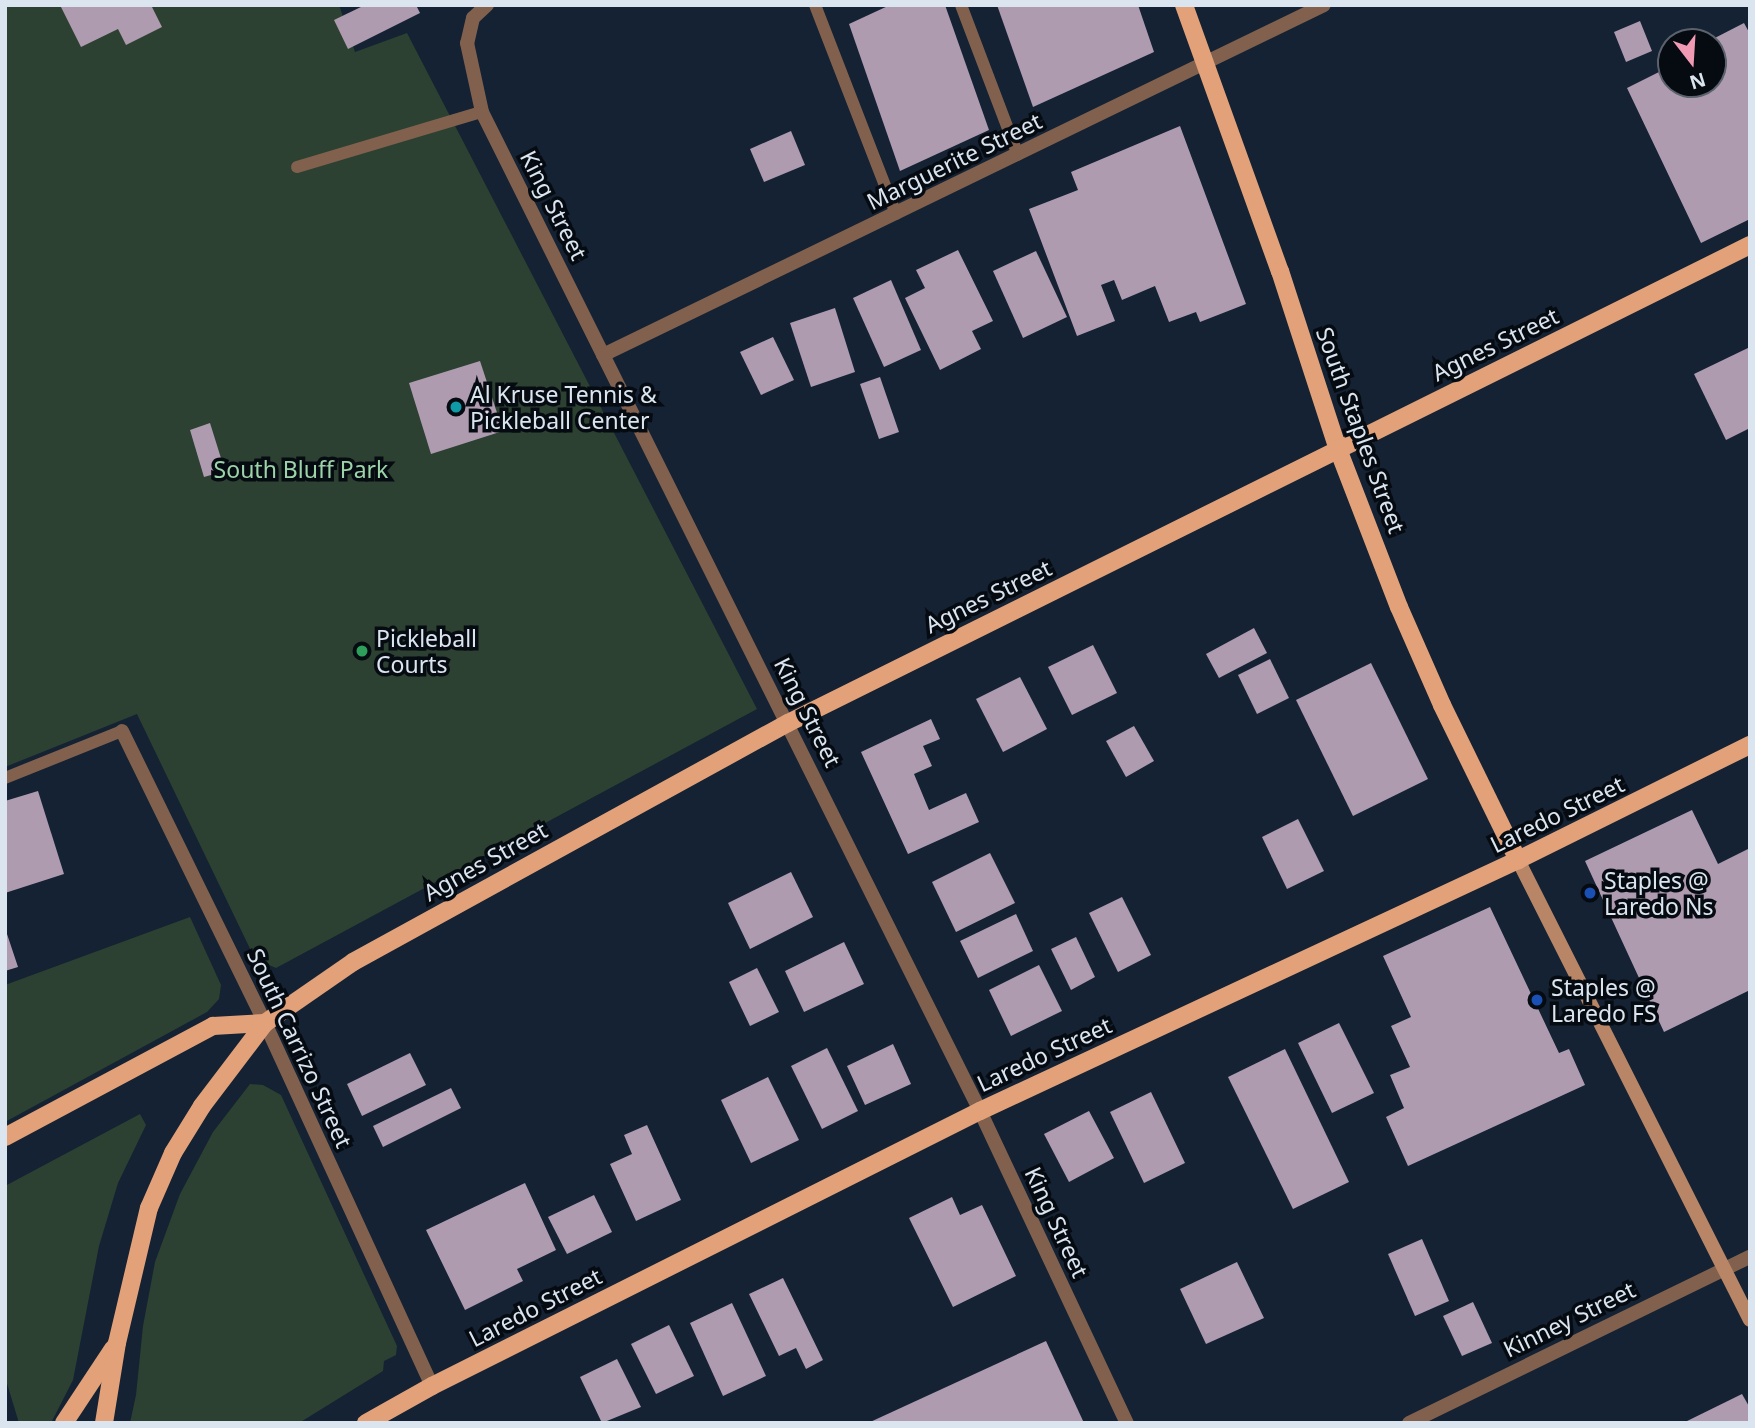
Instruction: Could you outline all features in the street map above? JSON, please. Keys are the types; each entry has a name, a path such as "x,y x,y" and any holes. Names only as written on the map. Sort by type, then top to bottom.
{"main road":[{"name":"South Staples Street","path":"1184,5 1280,271 1338,449 1399,607 1441,705 1518,860"},
{"name":"Agnes Street","path":"265,1023 353,962 788,723 1750,245"},
{"name":"Laredo Street","path":"370,1421 432,1386 980,1111 1518,860 1750,745"},
{"path":"1518,860 1750,1320"},
{"path":"5,1137 213,1026 265,1023"},
{"path":"104,1423 117,1343 149,1208 173,1153 202,1106 265,1023"},
{"path":"64,1423 117,1343"}],"street":[{"name":"King Street","path":"487,5 473,18 467,43 482,112 980,1111 1127,1423"},
{"name":"Marguerite Street","path":"603,355 1206,65 1324,5"},
{"name":"South Carrizo Street","path":"122,731 265,1023 432,1386"},
{"name":"Kinney Street","path":"1409,1423 1750,1257"}],"lane":[{"path":"816,5 896,214"},
{"path":"961,5 1018,155"},
{"path":"297,167 482,112"},
{"path":"5,778 122,731"}],"green space":[{"name":"South Bluff Park","path":"5,5 339,5 355,52 407,33 757,709 276,968 255,959 137,714 5,767"},
{"path":"190,917 221,985 219,999 207,1012 5,1122 5,985"},
{"path":"250,1084 263,1085 281,1095 397,1346 396,1355 384,1361 383,1371 299,1423 130,1423 155,1262 180,1194 213,1132"},
{"path":"140,1114 146,1125 118,1183 99,1246 73,1380 51,1423 19,1423 5,1377 5,1186"}],"building":[{"path":"60,5 151,5 162,27 126,45 118,29 81,47"},
{"path":"365,5 416,5 420,13 348,49 334,20"},
{"path":"890,5 945,5 989,130 900,171 849,24"},
{"path":"997,5 1138,5 1154,52 1033,107"},
{"path":"1640,21 1652,51 1626,62 1614,32"},
{"path":"1744,23 1750,34 1750,219 1701,243 1627,88 1657,73 1657,98 1727,98 1727,32"},
{"path":"1180,126 1246,304 1200,322 1196,312 1169,322 1155,286 1122,300 1114,280 1101,285 1115,321 1077,336 1029,209 1078,190 1071,172"},
{"path":"791,131 805,165 764,182 750,149"},
{"path":"958,250 993,321 972,331 981,349 940,370 905,298 925,288 916,270"},
{"path":"1036,251 1067,317 1023,338 993,271"},
{"path":"891,280 921,350 884,367 853,298"},
{"path":"835,308 855,372 811,387 790,323"},
{"path":"773,337 794,380 761,395 740,352"},
{"path":"1750,347 1750,428 1726,440 1694,374"},
{"name":"Al Kruse Tennis & Pickleball Center","path":"480,361 503,431 431,454 409,383"},
{"path":"880,377 899,432 879,439 860,384"},
{"path":"210,423 225,471 204,477 190,430"},
{"path":"1254,628 1267,653 1219,678 1206,654"},
{"path":"1093,645 1117,693 1072,715 1048,667"},
{"path":"1270,659 1289,698 1257,714 1238,675"},
{"path":"1371,663 1428,779 1353,816 1296,700"},
{"path":"1020,677 1047,729 1003,752 976,699"},
{"path":"931,719 940,739 923,746 932,766 914,774 929,810 966,793 979,822 908,854 861,752"},
{"path":"1134,726 1154,761 1126,777 1106,741"},
{"path":"38,791 64,874 5,893 5,801"},
{"path":"1692,810 1718,864 1750,848 1750,990 1664,1032 1585,861"},
{"path":"1298,819 1324,871 1287,889 1262,837"},
{"path":"990,853 1015,903 956,932 932,882"},
{"path":"791,872 813,917 750,949 728,903"},
{"path":"1122,897 1151,955 1118,972 1089,913"},
{"path":"1490,907 1559,1053 1569,1049 1585,1085 1408,1166 1386,1117 1404,1108 1390,1075 1410,1067 1391,1026 1411,1017 1383,956"},
{"path":"1016,914 1033,951 978,978 960,941"},
{"path":"5,928 18,967 5,971"},
{"path":"1076,937 1095,977 1071,990 1051,949"},
{"path":"844,942 864,984 804,1012 785,971"},
{"path":"1039,965 1062,1011 1011,1036 989,990"},
{"path":"757,968 779,1012 750,1026 729,982"},
{"path":"1339,1023 1374,1093 1332,1113 1298,1043"},
{"path":"893,1044 911,1084 865,1105 847,1066"},
{"path":"827,1048 858,1111 822,1129 791,1066"},
{"path":"1285,1049 1349,1182 1293,1209 1228,1077"},
{"path":"410,1053 426,1085 362,1116 347,1084"},
{"path":"768,1077 799,1140 751,1163 721,1100"},
{"path":"451,1088 461,1108 383,1147 373,1126"},
{"path":"1151,1092 1185,1163 1144,1183 1110,1112"},
{"path":"1089,1111 1114,1158 1069,1182 1044,1134"},
{"path":"647,1125 681,1200 636,1221 610,1164 632,1154 624,1135"},
{"path":"525,1183 556,1250 517,1269 523,1281 465,1310 426,1230"},
{"path":"594,1195 612,1232 567,1254 548,1217"},
{"path":"952,1197 960,1215 982,1205 1016,1276 953,1307 909,1218"},
{"path":"1422,1239 1449,1301 1415,1316 1388,1254"},
{"path":"1237,1262 1264,1318 1206,1344 1180,1289"},
{"path":"783,1278 823,1360 806,1369 796,1348 779,1356 749,1294"},
{"path":"1473,1302 1492,1343 1462,1356 1443,1316"},
{"path":"732,1303 766,1376 723,1396 690,1323"},
{"path":"669,1325 694,1376 656,1394 631,1344"},
{"path":"1046,1341 1084,1423 868,1423"},
{"path":"617,1359 641,1407 602,1423 580,1377"},
{"path":"1742,1394 1750,1408 1750,1423 1683,1423"}],"place":[{"name":"Al Kruse Tennis & Pickleball Center","path":"456,407"},
{"name":"Pickleball Courts","path":"362,651"},
{"name":"Staples @ Laredo Ns","path":"1590,893"},
{"name":"Staples @ Laredo FS","path":"1537,1000"}]}
